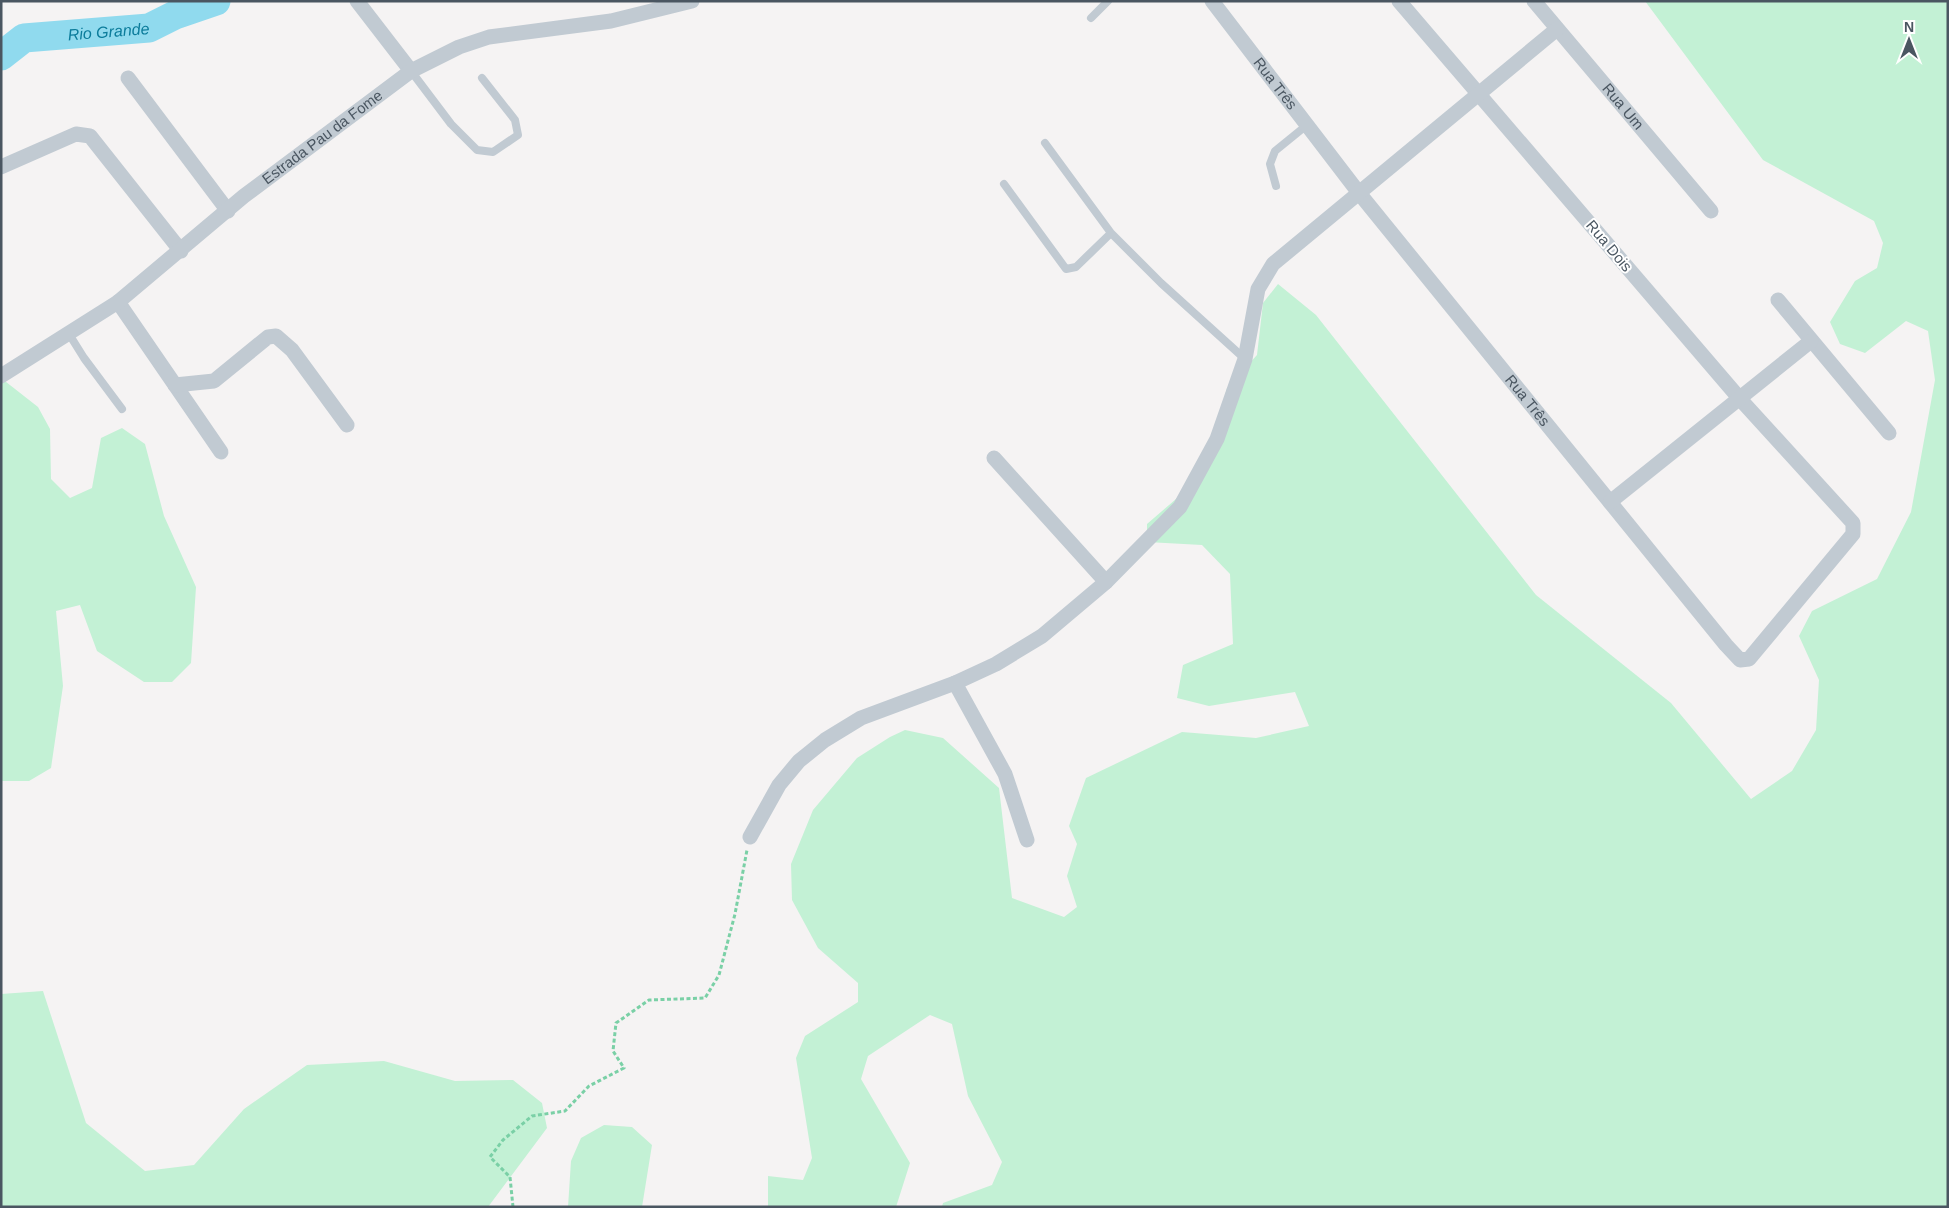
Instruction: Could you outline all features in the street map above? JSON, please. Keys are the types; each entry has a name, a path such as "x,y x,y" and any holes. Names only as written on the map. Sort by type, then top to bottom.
{"street":[{"path":"357,1 411,71"},
{"name":"Estrada Pau da Fome","path":"1,376 118,302 181,251 244,196 411,71 459,47 489,37 611,21 692,1"},
{"name":"Rua Três","path":"1212,1 1359,193 1729,649 1744,661 1757,650 1853,534"},
{"name":"Rua Dois","path":"1399,1 1479,92 1740,399 1851,519 1854,528 1853,534"},
{"name":"Rua Um","path":"1534,1 1711,211"},
{"path":"750,838 779,785 799,761 825,740 861,718 955,683 996,664 1042,636 1106,582 1180,507 1216,439 1246,359 1258,289 1264,276 1273,264 1557,29"},
{"path":"128,78 228,211"},
{"path":"1,167 76,134 90,136 181,251"},
{"path":"1778,300 1889,434"},
{"path":"118,302 221,452"},
{"path":"175,386 214,381 268,337 276,336 292,350 347,425"},
{"path":"1610,502 1811,341"},
{"path":"994,458 1106,582"},
{"path":"955,683 1005,774 1027,840"}],"lane":[{"path":"1091,18 1108,1"},
{"path":"411,71 451,124 477,150 493,152 518,134 515,120 482,78"},
{"path":"1276,186 1270,164 1275,151 1307,125"},
{"path":"1045,143 1112,233 1161,282 1246,359"},
{"path":"1004,184 1066,269 1076,267 1112,233"},
{"path":"69,334 84,358 122,409"}],"path":[{"path":"513,1207 510,1177 490,1158 503,1140 532,1116 565,1111 590,1086 624,1068 613,1051 616,1022 648,1000 705,998 719,975 735,914 750,838"}],"green space":[{"path":"1645,1 1948,1 1948,1207 942,1207 943,1203 992,1185 1002,1162 968,1096 952,1024 930,1015 868,1056 861,1079 910,1163 896,1207 768,1207 768,1176 803,1180 812,1158 796,1058 805,1036 858,1002 858,983 818,948 792,900 791,864 813,810 857,758 890,737 905,730 943,738 999,788 1012,898 1064,917 1077,907 1067,876 1077,844 1069,826 1086,778 1182,732 1256,738 1309,726 1295,692 1209,706 1177,698 1183,665 1233,644 1230,574 1202,545 1147,542 1147,524 1205,474 1227,388 1257,355 1263,303 1278,284 1316,315 1536,595 1671,703 1751,799 1792,771 1816,730 1819,680 1799,636 1812,611 1877,579 1911,512 1935,380 1928,331 1906,321 1865,353 1840,344 1830,322 1855,281 1877,268 1883,243 1874,221 1763,160"},
{"path":"1,378 38,407 50,429 51,479 70,498 92,488 101,438 122,428 145,444 164,516 196,587 191,663 172,682 144,682 97,651 80,605 56,611 63,686 51,768 29,781 1,781"},
{"path":"43,991 86,1123 145,1171 194,1165 244,1109 307,1065 384,1061 455,1081 513,1080 542,1103 547,1128 488,1207 1,1207 1,994"},
{"path":"604,1125 632,1127 652,1145 642,1207 568,1207 571,1161 581,1138"}],"waterway":[{"name":"Rio Grande","path":"1,56 24,38 149,28 175,15 216,1"}]}
